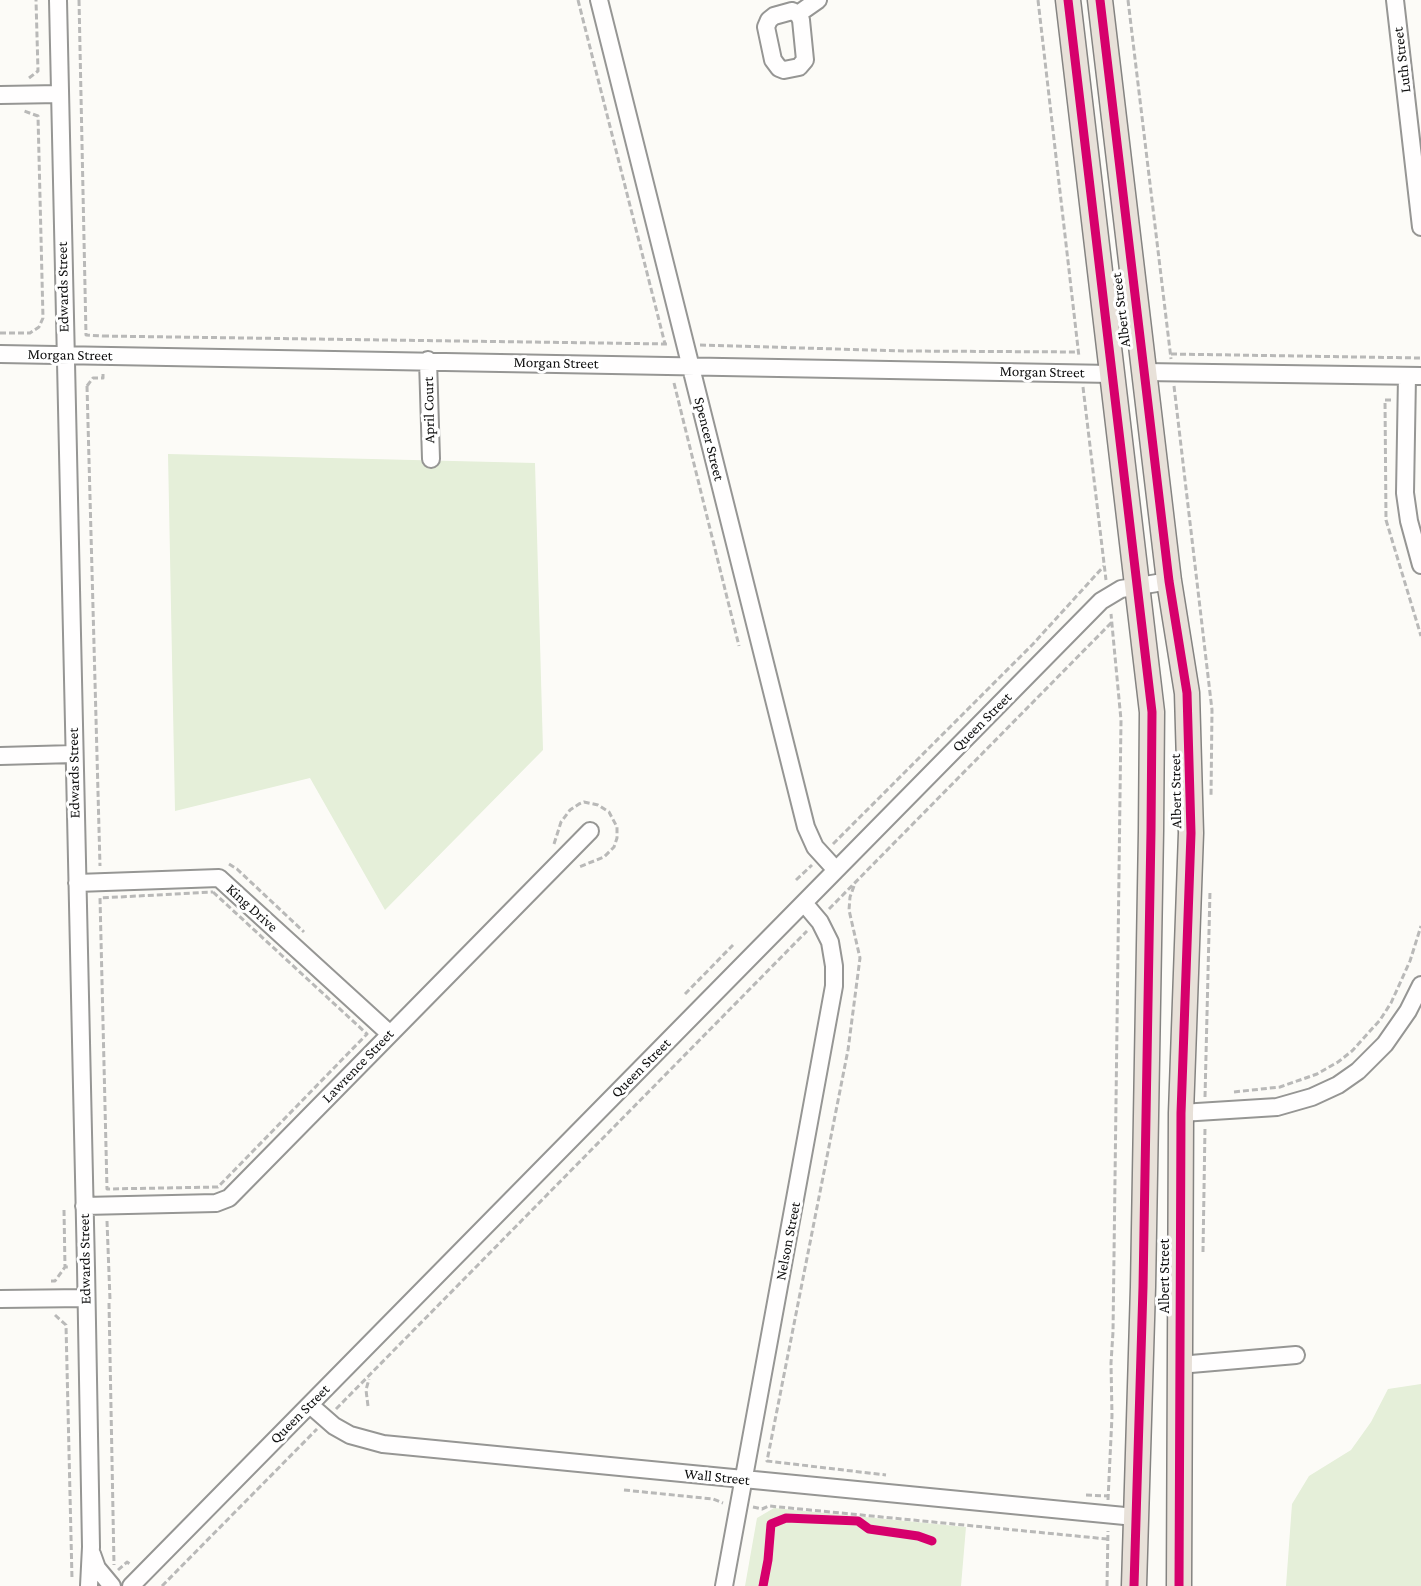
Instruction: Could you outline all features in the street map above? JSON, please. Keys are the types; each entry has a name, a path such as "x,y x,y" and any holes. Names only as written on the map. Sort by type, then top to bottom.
{"highway":[{"name":"Albert Street","path":"1068,0 1152,712 1143,1287 1134,1586"},
{"name":"Albert Street","path":"1100,0 1169,581 1187,693 1190,744 1191,834 1181,1113 1179,1586"},
{"path":"1143,1287 1179,1288"}],"street":[{"name":"Edwards Street","path":"58,0 92,1547 89,1586"},
{"name":"Spencer Street","path":"599,0 806,827 813,843 836,870"},
{"path":"798,14 818,0"},
{"name":"Luth Street","path":"1395,0 1421,227"},
{"path":"0,95 60,94"},
{"name":"Morgan Street","path":"0,354 1112,374"},
{"name":"April Court","path":"428,360 431,459"},
{"path":"1144,372 1414,376 1405,493 1409,521 1421,565"},
{"name":"Queen Street","path":"136,1580 1109,596 1121,589 1169,581"},
{"path":"0,756 74,754"},
{"name":"Lawrence Street","path":"84,1206 216,1203 227,1200 590,831"},
{"name":"King Drive","path":"76,883 219,878 390,1034"},
{"name":"Nelson Street","path":"724,1586 832,994 834,972 832,950 827,933 804,903"},
{"path":"1181,1113 1277,1107 1312,1097 1338,1085 1358,1071 1385,1044 1408,1011 1421,985"},
{"path":"0,1299 86,1298"},
{"path":"1179,1365 1296,1355"},
{"name":"Wall Street","path":"310,1405 326,1420 357,1438 383,1444 1136,1517"},
{"name":"Edwards Street","path":"92,1547 97,1568 112,1586"}],"path":[{"path":"36,0 38,71"},
{"path":"78,0 86,335 686,344 905,351 1079,351"},
{"path":"578,0 665,344"},
{"path":"1038,0 1122,720 1112,1416 1107,1586"},
{"path":"1128,0 1212,710 1211,805"},
{"path":"0,333 30,333 39,327 43,318 38,116"},
{"path":"99,866 87,386 93,378 104,378 104,336"},
{"path":"1170,354 1421,358"},
{"path":"670,365 739,646"},
{"path":"65,386 87,386"},
{"path":"796,880 1033,644 1104,566"},
{"path":"162,1586 1112,622"},
{"path":"767,1461 848,1050 860,958 849,910 850,897 855,883"},
{"path":"1203,1252 1210,888"},
{"path":"213,892 367,1034 218,1186 106,1189 100,898 213,892"},
{"path":"1227,1093 1280,1087 1323,1071 1352,1051 1380,1020 1391,1003 1410,961 1421,926"},
{"path":"686,994 733,945"},
{"path":"64,1210 65,1267 55,1281 47,1281 47,1299 48,1315 56,1315 66,1325 72,1586"},
{"path":"107,1221 114,1565 116,1572 127,1562 136,1580"},
{"path":"65,1267 86,1267"},
{"path":"368,1406 366,1390 370,1376"},
{"path":"624,1490 713,1498 726,1504 764,1512 769,1506 1107,1539"},
{"path":"791,1518 858,1521 866,1527"},
{"path":"946,1534 963,1528 963,1525"}],"green space":[{"path":"168,454 535,463 543,750 385,910 310,778 175,811"},
{"path":"1421,1384 1421,1586 1286,1586 1292,1504 1309,1476 1351,1450 1371,1422 1388,1389"},
{"path":"774,1508 966,1527 961,1586 745,1586 757,1518"}],"cycle path":[{"path":"1068,0 1152,712 1143,1287 1134,1586"},
{"path":"1100,0 1169,581 1187,693 1191,833 1181,1113 1179,1586"},
{"path":"763,1586 771,1524 786,1518 858,1521 869,1529 918,1536 932,1541"}]}
